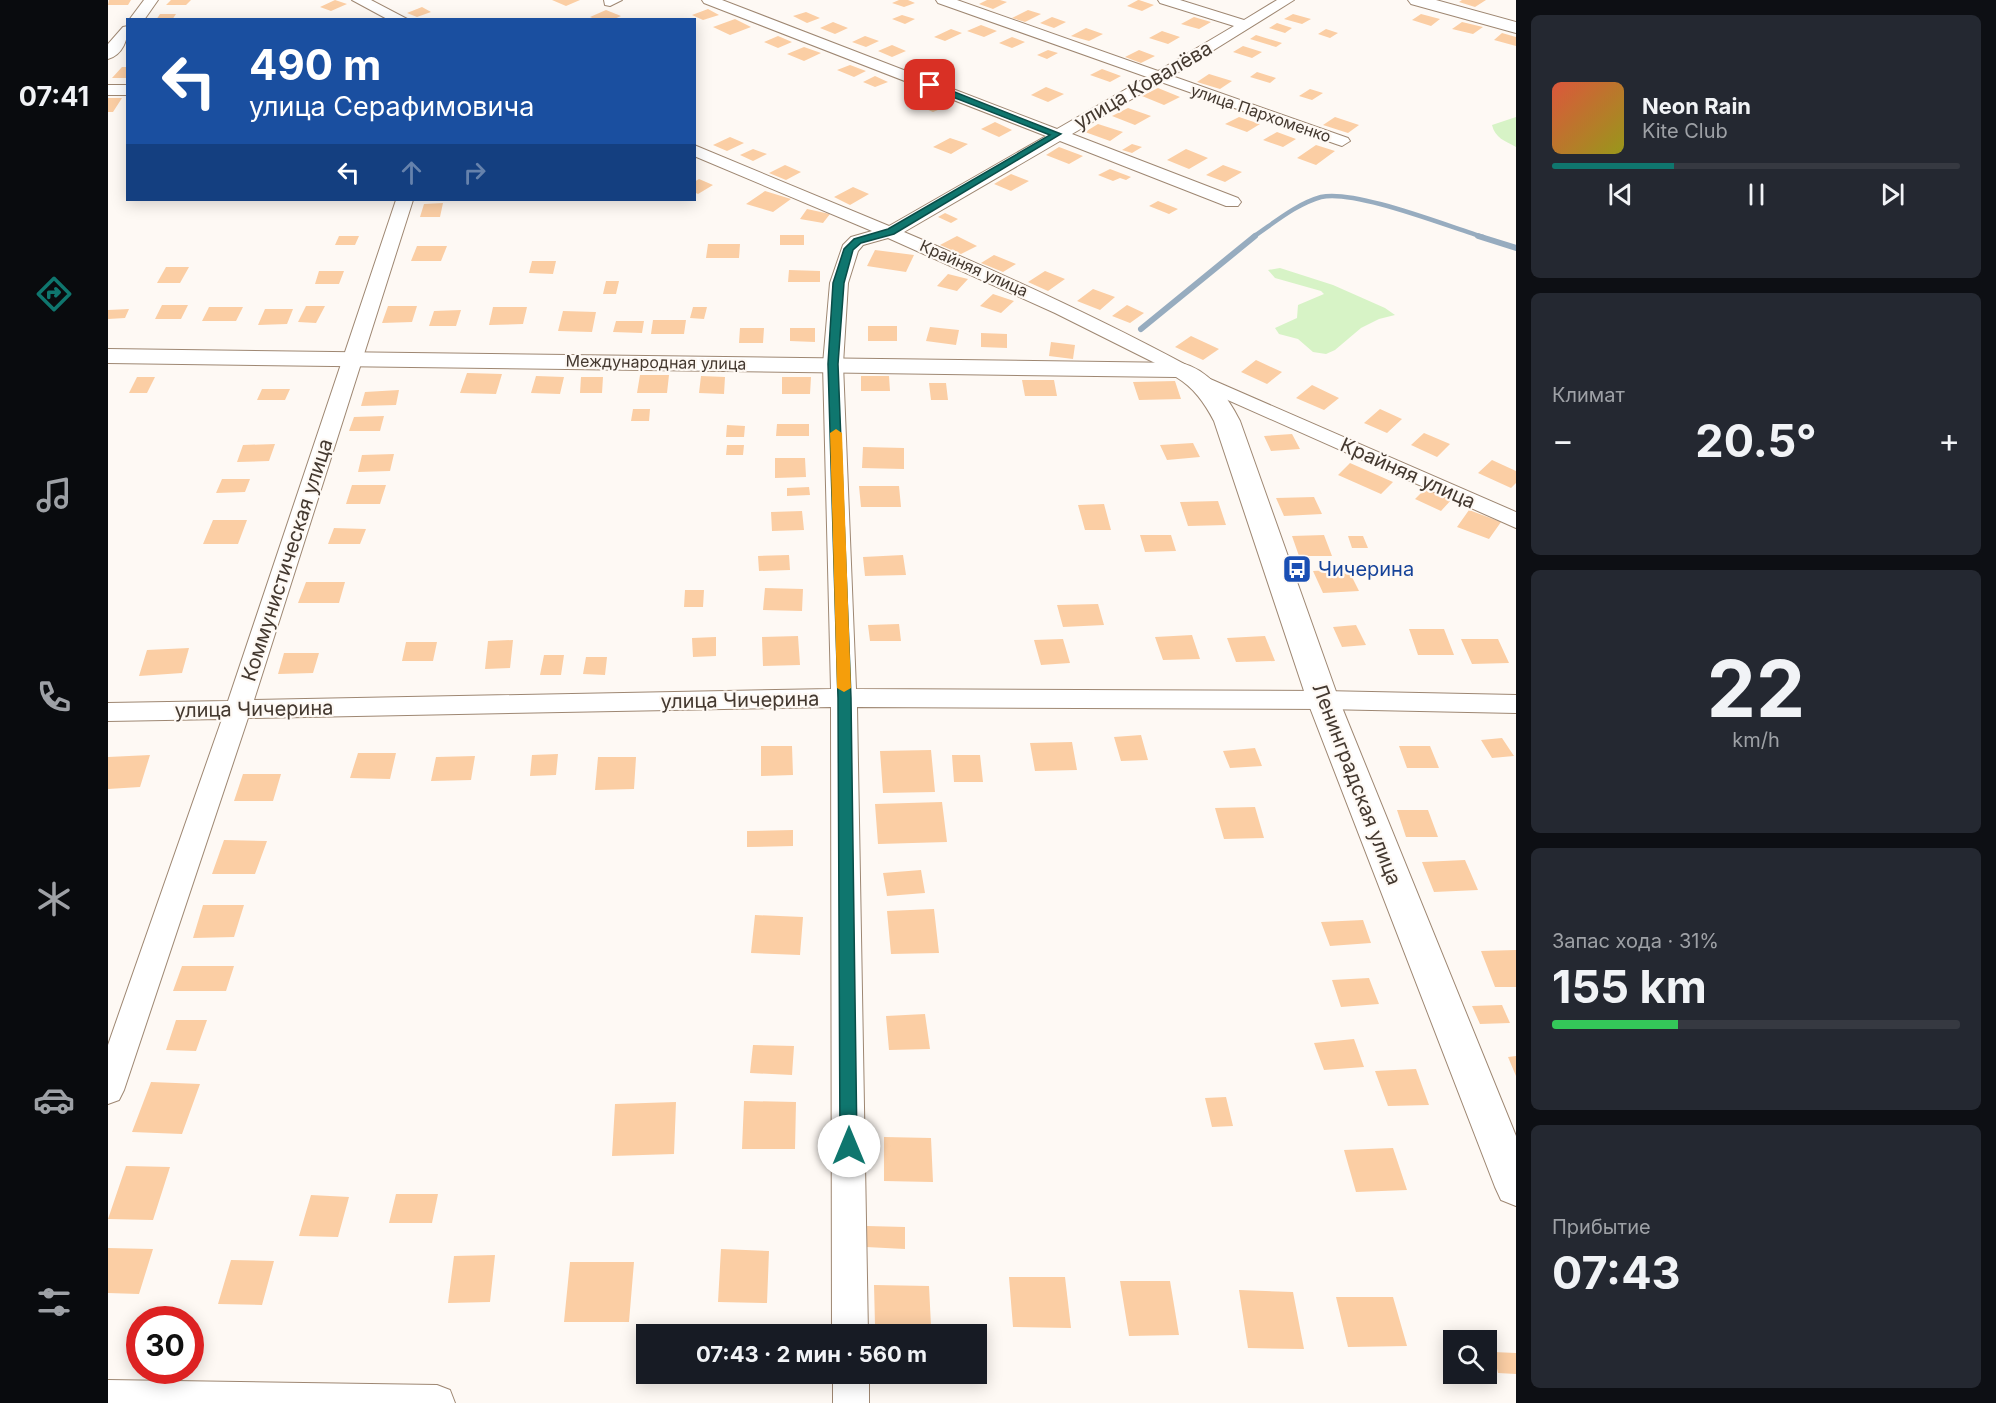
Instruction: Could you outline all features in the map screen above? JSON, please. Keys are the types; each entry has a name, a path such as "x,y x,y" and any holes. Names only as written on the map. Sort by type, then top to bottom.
{"street":[{"path":"138,18 151,0"},
{"path":"359,0 398,18"},
{"path":"709,0 1232,202"},
{"name":"улица Пархоменко","path":"943,0 1342,141"},
{"path":"1165,0 1247,25"},
{"name":"улица Ковалёва","path":"850,1324 844,698 833,364 838,283 849,249 857,241 872,235 891,232 1287,0"},
{"path":"1417,0 1516,28"},
{"path":"108,54 126,32"},
{"path":"108,90 126,90"},
{"name":"Крайняя улица","path":"696,151 891,232 1067,310 1191,375 1516,521"},
{"name":"Коммунистическая улица","path":"108,1089 238,710 404,201"},
{"name":"Международная улица","path":"108,356 833,364 1191,375"},
{"name":"Ленинградская улица","path":"1191,375 1216,401 1227,421 1323,700 1516,1187"},
{"name":"улица Чичерина","path":"108,712 844,698 1323,700 1516,704"},
{"path":"851,1384 851,1403"},
{"path":"108,1398 437,1403"}],"green space":[{"path":"1516,117 1516,147 1498,136 1492,125"},
{"path":"1280,268 1333,285 1385,308 1395,315 1379,319 1361,328 1335,350 1326,354 1313,352 1298,339 1279,334 1275,328 1297,318 1298,305 1324,294 1321,291 1275,278 1268,270"}],"building":[{"path":"109,0 131,0 128,5 108,5"},
{"path":"171,0 191,0 186,5 166,5"},
{"path":"335,0 347,4 331,11 320,7"},
{"path":"552,0 580,0 566,6"},
{"path":"899,0 915,3 904,7 892,3"},
{"path":"987,0 1007,2 993,9 979,4"},
{"path":"1138,0 1154,5 1142,11 1127,6"},
{"path":"1486,0 1475,7 1459,2"},
{"path":"422,7 431,12 417,17 407,13"},
{"path":"708,9 719,15 703,20 692,15"},
{"path":"606,10 621,16 616,18 590,17"},
{"path":"1028,10 1041,14 1025,22 1012,18"},
{"path":"806,12 820,18 807,23 793,16"},
{"path":"160,14 176,14 173,18 157,18"},
{"path":"1293,14 1311,19 1302,24 1284,19"},
{"path":"1421,14 1440,19 1431,26 1412,20"},
{"path":"902,15 915,19 905,24 892,19"},
{"path":"1052,17 1066,22 1054,28 1040,23"},
{"path":"1194,17 1211,22 1199,29 1181,24"},
{"path":"735,19 751,27 730,35 713,27"},
{"path":"833,22 848,28 835,34 820,28"},
{"path":"1462,22 1483,27 1473,34 1452,29"},
{"path":"1277,23 1292,28 1285,33 1269,28"},
{"path":"981,25 997,31 984,37 967,31"},
{"path":"1086,28 1103,34 1089,41 1071,36"},
{"path":"951,29 962,33 945,41 934,37"},
{"path":"1326,29 1338,33 1330,38 1318,34"},
{"path":"1162,31 1180,37 1168,44 1149,38"},
{"path":"1502,33 1516,37 1516,46 1494,40"},
{"path":"1256,35 1282,43 1276,47 1250,39"},
{"path":"778,36 792,42 778,48 764,42"},
{"path":"865,36 879,41 866,47 852,42"},
{"path":"1012,37 1025,42 1012,48 999,43"},
{"path":"892,45 906,51 892,57 878,51"},
{"path":"1243,46 1262,52 1252,58 1233,52"},
{"path":"804,47 821,53 804,61 787,54"},
{"path":"1048,50 1058,53 1047,59 1037,55"},
{"path":"1139,50 1155,56 1141,63 1125,57"},
{"path":"927,60 948,68 936,74 916,65"},
{"path":"850,65 866,71 854,77 837,70"},
{"path":"122,67 126,67 126,78 112,78"},
{"path":"1102,69 1121,76 1110,82 1090,75"},
{"path":"1257,72 1276,78 1270,83 1250,77"},
{"path":"1209,74 1232,81 1220,89 1197,82"},
{"path":"875,76 888,82 875,87 863,82"},
{"path":"1046,87 1064,94 1048,102 1031,95"},
{"path":"1158,88 1180,97 1164,105 1142,96"},
{"path":"1310,89 1323,93 1312,100 1299,96"},
{"path":"108,98 122,98 113,112 108,112"},
{"path":"933,98 950,105 933,112 917,105"},
{"path":"1128,108 1151,116 1135,125 1112,116"},
{"path":"1239,117 1260,124 1247,132 1225,124"},
{"path":"1335,117 1359,125 1348,133 1323,125"},
{"path":"995,122 1012,130 999,137 981,129"},
{"path":"1098,124 1123,132 1110,141 1085,132"},
{"path":"1277,132 1296,139 1283,147 1263,140"},
{"path":"730,137 744,143 727,151 713,145"},
{"path":"950,138 968,144 951,154 933,147"},
{"path":"1132,144 1142,147 1132,153 1122,150"},
{"path":"1316,145 1335,151 1316,165 1297,158"},
{"path":"1059,147 1083,156 1069,164 1046,155"},
{"path":"753,149 767,154 753,161 740,155"},
{"path":"1186,149 1208,158 1189,169 1167,160"},
{"path":"785,165 801,172 786,180 769,173"},
{"path":"1223,165 1242,172 1225,182 1206,175"},
{"path":"1110,169 1131,177 1126,180 1120,178 1113,181 1098,175"},
{"path":"1011,174 1029,181 1011,191 994,184"},
{"path":"699,179 713,185 698,194 696,193 696,181"},
{"path":"853,187 869,194 850,205 834,197"},
{"path":"765,191 791,199 773,212 746,204"},
{"path":"1158,201 1178,209 1169,214 1149,206"},
{"path":"443,203 440,217 420,217 424,204"},
{"path":"807,209 830,214 823,223 800,219"},
{"path":"945,213 958,219 951,223 938,217"},
{"path":"780,235 804,235 804,245 780,245"},
{"path":"339,236 359,236 355,245 335,245"},
{"path":"957,236 977,246 961,254 940,245"},
{"path":"708,244 740,244 739,258 706,258"},
{"path":"417,246 447,246 441,261 411,261"},
{"path":"875,250 914,255 906,272 867,266"},
{"path":"994,255 1016,264 1003,272 981,263"},
{"path":"532,261 556,261 553,274 529,273"},
{"path":"166,267 189,267 180,283 157,283"},
{"path":"789,270 820,271 820,282 788,282"},
{"path":"319,271 344,271 339,284 315,284"},
{"path":"1045,271 1065,279 1048,291 1028,282"},
{"path":"948,274 968,279 957,291 937,286"},
{"path":"606,281 619,281 616,294 603,294"},
{"path":"1093,289 1115,297 1100,310 1077,301"},
{"path":"993,294 1014,301 1001,313 980,306"},
{"path":"162,305 188,305 181,319 155,319"},
{"path":"1127,305 1144,313 1130,323 1112,316"},
{"path":"306,306 325,306 316,323 298,322"},
{"path":"388,306 417,306 412,322 382,323"},
{"path":"209,307 243,307 236,321 202,321"},
{"path":"493,307 527,307 523,324 489,325"},
{"path":"693,307 707,307 704,319 690,318"},
{"path":"129,309 125,318 108,319 108,310"},
{"path":"265,309 293,309 287,324 258,325"},
{"path":"461,310 456,326 429,326 434,311"},
{"path":"563,311 596,312 592,332 558,331"},
{"path":"653,320 686,320 684,334 651,334"},
{"path":"616,321 644,321 642,333 613,332"},
{"path":"868,326 897,326 897,341 868,341"},
{"path":"930,327 959,330 956,345 926,341"},
{"path":"740,328 764,328 763,343 739,343"},
{"path":"790,328 815,328 815,342 790,341"},
{"path":"981,333 1007,334 1007,348 981,347"},
{"path":"1191,336 1219,349 1203,360 1175,347"},
{"path":"1051,342 1075,345 1073,359 1049,356"},
{"path":"1256,360 1282,372 1267,384 1241,372"},
{"path":"467,373 502,374 496,394 460,393"},
{"path":"640,375 669,375 667,393 637,393"},
{"path":"536,376 564,377 560,394 531,393"},
{"path":"701,376 725,377 724,394 699,393"},
{"path":"861,376 889,376 890,391 861,391"},
{"path":"137,377 155,377 147,393 129,393"},
{"path":"581,377 603,377 602,393 580,393"},
{"path":"782,377 811,377 810,394 782,394"},
{"path":"1022,380 1054,380 1057,396 1025,396"},
{"path":"1175,381 1181,399 1139,400 1133,382"},
{"path":"929,383 946,383 948,400 931,400"},
{"path":"1312,385 1339,398 1324,410 1296,398"},
{"path":"262,389 290,389 285,400 257,400"},
{"path":"399,390 396,405 361,406 365,392"},
{"path":"633,409 650,409 649,421 631,421"},
{"path":"1380,409 1402,419 1387,433 1364,423"},
{"path":"384,416 380,431 349,431 354,417"},
{"path":"777,424 809,424 809,436 776,436"},
{"path":"727,425 745,426 744,437 726,437"},
{"path":"1424,433 1450,444 1437,457 1411,445"},
{"path":"1292,434 1300,449 1271,451 1264,436"},
{"path":"1193,443 1200,457 1167,460 1160,445"},
{"path":"275,444 269,461 237,462 243,445"},
{"path":"727,445 744,445 743,455 726,455"},
{"path":"863,447 904,448 904,469 862,468"},
{"path":"394,454 390,471 358,472 362,455"},
{"path":"775,458 805,458 806,477 775,478"},
{"path":"1492,460 1516,471 1516,483 1511,488 1478,473"},
{"path":"1350,463 1393,482 1381,494 1338,475"},
{"path":"222,479 250,479 245,492 216,493"},
{"path":"352,485 386,485 380,504 346,504"},
{"path":"859,486 899,486 901,507 861,507"},
{"path":"809,487 810,495 787,496 787,488"},
{"path":"1426,488 1452,499 1441,511 1415,499"},
{"path":"1314,497 1322,514 1284,516 1276,498"},
{"path":"1218,501 1226,525 1188,526 1180,502"},
{"path":"1104,504 1111,530 1085,530 1078,505"},
{"path":"1469,510 1501,522 1489,539 1457,527"},
{"path":"802,511 804,530 772,531 771,512"},
{"path":"213,520 247,520 238,544 203,544"},
{"path":"334,528 366,529 360,544 328,544"},
{"path":"1140,535 1171,535 1176,551 1145,552"},
{"path":"1324,535 1332,556 1299,556 1292,536"},
{"path":"1348,536 1363,536 1368,548 1352,548"},
{"path":"789,555 790,570 759,571 758,556"},
{"path":"903,555 906,575 865,576 863,557"},
{"path":"1348,569 1359,591 1323,593 1313,571"},
{"path":"306,582 345,582 339,603 298,603"},
{"path":"765,588 803,589 802,611 763,610"},
{"path":"685,590 704,590 703,607 684,607"},
{"path":"1098,604 1104,625 1063,627 1057,605"},
{"path":"899,624 901,641 870,641 868,625"},
{"path":"1356,625 1366,645 1342,647 1333,627"},
{"path":"1409,629 1444,629 1454,655 1418,655"},
{"path":"1192,635 1200,659 1163,660 1155,637"},
{"path":"798,636 800,665 763,666 762,637"},
{"path":"1265,636 1275,661 1236,662 1227,638"},
{"path":"716,637 716,656 693,657 692,638"},
{"path":"1063,639 1070,663 1041,665 1034,640"},
{"path":"1461,639 1498,639 1509,663 1472,664"},
{"path":"513,640 510,668 485,669 488,641"},
{"path":"406,642 437,642 433,661 402,661"},
{"path":"189,648 182,673 139,676 147,650"},
{"path":"284,653 319,653 313,673 278,674"},
{"path":"544,655 564,655 561,675 540,675"},
{"path":"586,657 607,657 605,675 583,674"},
{"path":"1141,735 1148,760 1121,761 1114,737"},
{"path":"1502,738 1514,756 1492,758 1481,740"},
{"path":"1072,742 1077,770 1035,771 1030,743"},
{"path":"761,746 792,746 793,775 761,776"},
{"path":"1399,746 1430,746 1439,768 1407,768"},
{"path":"1255,748 1262,766 1230,768 1223,751"},
{"path":"931,750 935,792 883,793 880,751"},
{"path":"358,753 396,753 390,779 350,778"},
{"path":"558,754 556,775 530,776 532,755"},
{"path":"150,755 140,787 108,789 108,757"},
{"path":"952,755 980,755 983,782 954,782"},
{"path":"475,756 471,780 431,781 436,757"},
{"path":"598,757 636,757 634,789 595,790"},
{"path":"243,774 281,774 273,801 234,801"},
{"path":"942,802 947,842 878,844 875,804"},
{"path":"1255,807 1264,838 1224,839 1215,808"},
{"path":"1397,810 1428,810 1438,837 1406,837"},
{"path":"793,830 793,846 747,847 747,831"},
{"path":"224,840 267,841 255,874 212,874"},
{"path":"1465,860 1478,890 1434,892 1422,862"},
{"path":"921,870 925,893 887,896 883,873"},
{"path":"203,905 244,905 234,937 193,938"},
{"path":"934,909 939,953 891,954 887,911"},
{"path":"755,915 803,917 800,955 751,953"},
{"path":"1363,920 1371,943 1330,946 1321,922"},
{"path":"1516,950 1516,987 1495,987 1481,951"},
{"path":"182,966 234,966 226,991 173,991"},
{"path":"1369,978 1379,1004 1341,1007 1332,980"},
{"path":"1502,1005 1510,1023 1480,1024 1472,1006"},
{"path":"925,1014 930,1049 889,1050 886,1016"},
{"path":"176,1020 207,1020 196,1051 166,1050"},
{"path":"1354,1039 1364,1067 1324,1070 1314,1043"},
{"path":"753,1045 794,1046 792,1075 750,1073"},
{"path":"1516,1056 1516,1076 1508,1057"},
{"path":"1416,1069 1429,1105 1388,1106 1375,1071"},
{"path":"151,1082 200,1084 182,1134 132,1132"},
{"path":"1226,1097 1233,1126 1212,1127 1205,1098"},
{"path":"744,1101 796,1102 795,1149 742,1149"},
{"path":"676,1102 674,1154 612,1156 615,1104"},
{"path":"884,1137 931,1138 933,1182 884,1181"},
{"path":"1393,1148 1407,1190 1356,1192 1344,1150"},
{"path":"126,1166 170,1167 153,1220 108,1219"},
{"path":"396,1194 438,1194 432,1223 389,1223"},
{"path":"311,1195 349,1197 338,1237 299,1236"},
{"path":"867,1226 905,1227 905,1249 866,1247"},
{"path":"108,1248 153,1249 139,1294 108,1293"},
{"path":"721,1249 769,1251 767,1303 718,1302"},
{"path":"495,1255 490,1302 448,1303 454,1256"},
{"path":"231,1260 274,1261 262,1305 218,1304"},
{"path":"570,1262 634,1262 629,1322 564,1322"},
{"path":"1009,1277 1065,1277 1071,1328 1013,1327"},
{"path":"1120,1281 1170,1281 1179,1335 1129,1336"},
{"path":"874,1285 929,1286 931,1324 875,1324"},
{"path":"1239,1290 1293,1292 1304,1349 1248,1348"},
{"path":"1336,1297 1393,1297 1407,1346 1348,1347"},
{"path":"1497,1352 1516,1353 1516,1374 1498,1373"}],"waterway":[{"path":"1253,237 1303,204 1321,197 1336,196 1377,203 1483,237"},
{"path":"1141,329 1255,236"},
{"path":"1478,236 1516,248"}],"slow traffic":[{"path":"836,433 844,688"}],"place":[{"name":"Чичерина","path":"1297,569"}],"route":[{"path":"849,1146 844,698 833,364 838,283 849,249 857,241 872,235 891,232 1057,134 930,85"}]}
